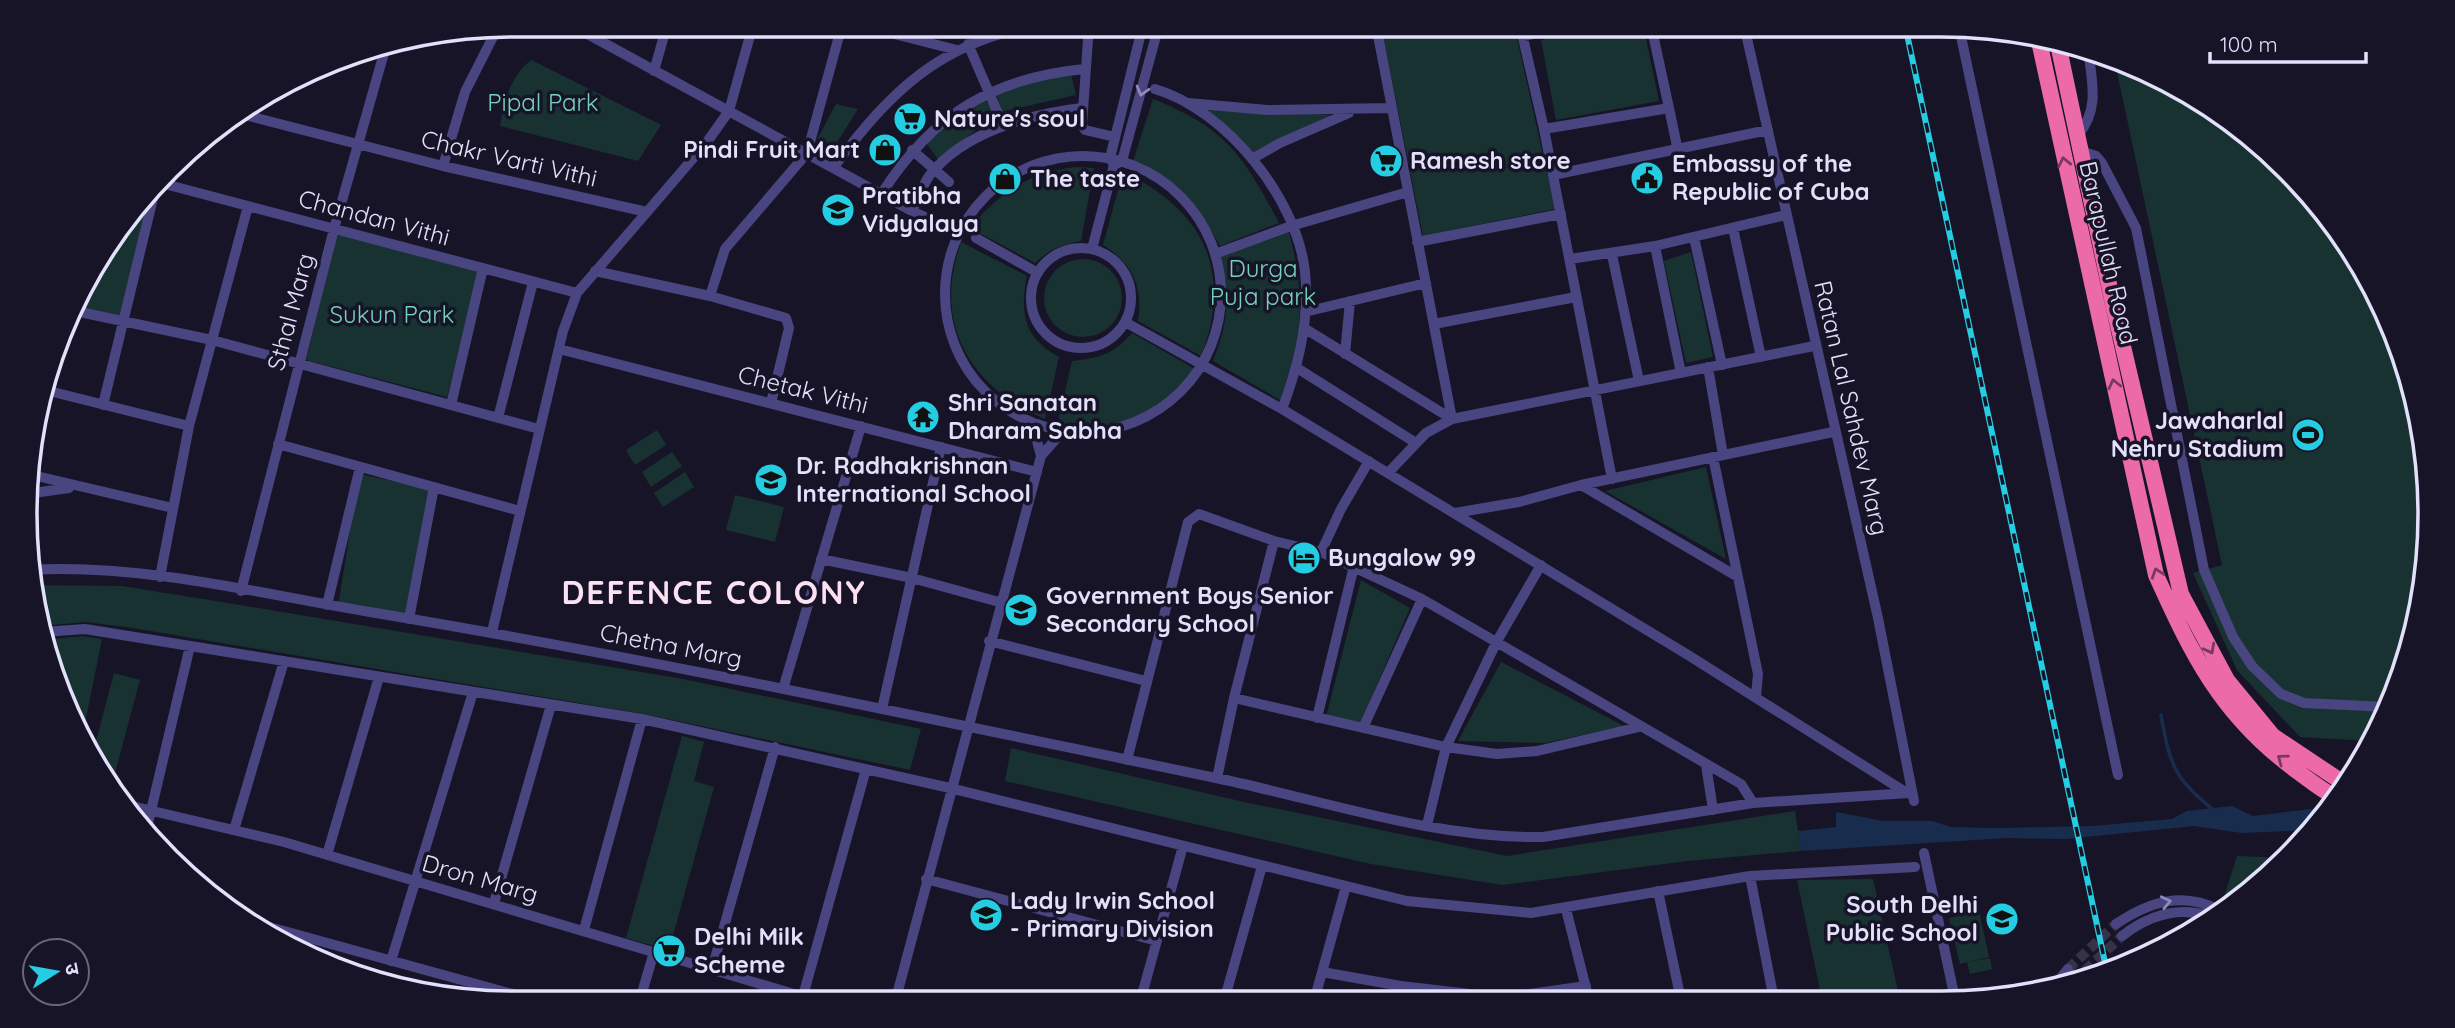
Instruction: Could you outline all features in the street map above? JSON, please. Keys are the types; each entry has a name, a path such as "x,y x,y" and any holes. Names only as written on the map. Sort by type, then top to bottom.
{"highway":[{"name":"Barapullah Road","path":"2040,47 2156,575 2189,649 2222,699 2264,746 2329,792"},
{"name":"Barapullah Road","path":"2060,52 2150,469 2181,594 2227,680 2273,736 2338,779"}],"street":[{"path":"594,37 912,211 959,233"},
{"path":"654,71 663,37"},
{"path":"492,632 559,349 577,293 707,142 729,111 749,37"},
{"path":"710,296 725,249 807,153 838,37"},
{"path":"929,37 967,44"},
{"path":"967,44 972,37"},
{"path":"834,167 876,112 910,82 967,44 992,37"},
{"path":"1088,37 1083,128 1115,137"},
{"path":"1115,161 1115,137 1140,37"},
{"path":"1092,249 1115,161 1155,37"},
{"path":"1378,37 1452,419"},
{"path":"1523,37 1544,129 1612,479"},
{"path":"1654,37 1678,151"},
{"name":"Ratan Lal Sahdev Marg","path":"1747,37 1768,130 1773,178 1786,215 1814,346 1818,387 1833,432 1878,618 1910,795"},
{"path":"443,166 465,92 493,38"},
{"path":"1961,38 2118,775"},
{"path":"967,44 1003,125"},
{"name":"Sthal Marg","path":"241,590 334,229 383,55"},
{"path":"2089,61 2092,86 2090,120 2079,143 2102,163 2136,228 2204,570 2234,637 2252,666 2281,694 2304,703 2378,707"},
{"path":"882,193 912,150 959,110 989,91 1046,75 1084,69"},
{"path":"1155,89 1188,103 1226,131 1252,159 1291,226 1305,270 1305,312 1297,368 1282,409"},
{"path":"1188,103 1267,110 1392,108"},
{"path":"912,211 935,170 969,144 1003,125 1041,114 1082,108"},
{"path":"1544,129 1669,108"},
{"path":"1252,159 1280,143 1355,110"},
{"name":"Chakr Varti Vithi","path":"250,116 443,166 647,212"},
{"path":"1553,176 1768,130"},
{"path":"912,150 948,182"},
{"path":"1084,155 1115,161 1157,177 1187,202 1199,218 1215,254 1221,299 1219,321 1203,364 1180,392 1153,413 1110,430 1063,431 1031,422 989,395 973,376 955,343 946,306 946,281 959,233 973,211 1010,176 1058,158 1084,155"},
{"name":"Chandan Vithi","path":"169,185 577,293"},
{"path":"1215,254 1291,226 1408,192"},
{"path":"103,405 152,203"},
{"path":"160,577 188,426 248,206"},
{"path":"1417,242 1561,214"},
{"path":"1570,259 1612,255 1786,215"},
{"path":"1734,228 1761,357"},
{"path":"1695,237 1722,365"},
{"path":"976,238 1038,273"},
{"path":"1655,246 1681,373"},
{"path":"1092,249 1111,258 1124,273 1131,292 1125,322 1114,335 1100,345 1074,347 1057,342 1044,331 1035,316 1031,298 1038,273 1061,252 1092,249"},
{"path":"1612,255 1639,382"},
{"path":"451,405 483,268"},
{"path":"595,271 710,296 789,321 771,403"},
{"path":"498,418 533,282"},
{"path":"1305,312 1426,283"},
{"path":"1434,324 1576,297"},
{"path":"1345,354 1350,301"},
{"path":"82,313 212,340 539,429"},
{"path":"1125,322 1282,409 1369,461 1756,696 1910,795"},
{"path":"1304,328 1452,419"},
{"path":"1388,473 1426,433 1452,419 1814,346"},
{"name":"Chetak Vithi","path":"559,349 1037,472"},
{"path":"1708,367 1718,456 1738,577 1758,674 1756,696"},
{"path":"1297,368 1416,443"},
{"path":"53,392 188,426"},
{"path":"1031,422 1041,456"},
{"path":"783,689 861,426"},
{"path":"898,991 999,602 1041,456 1063,431"},
{"path":"1455,513 1520,502 1581,485 1833,432"},
{"path":"278,444 520,511"},
{"path":"882,709 941,447"},
{"path":"1321,552 1341,509 1369,461"},
{"path":"327,605 360,467"},
{"path":"39,477 173,508"},
{"path":"1581,485 1738,577"},
{"path":"38,492 76,487"},
{"path":"409,619 434,487"},
{"path":"1127,760 1188,522 1199,514 1274,541 1321,552 1422,599 1741,784 1753,803"},
{"path":"1217,778 1234,698 1274,541"},
{"path":"821,559 912,578 999,602"},
{"path":"1427,825 1446,747 1496,641 1541,565"},
{"path":"1317,718 1354,566"},
{"name":"Chetna Marg","path":"40,571 160,577 492,632 1217,778 1427,825 1543,837 1753,803 1910,795"},
{"path":"1363,728 1422,599"},
{"path":"52,631 85,629 642,719 950,788 1183,846 1219,859 1262,866 1407,901 1465,909 1531,913 1750,876 1915,867"},
{"path":"989,641 1146,681"},
{"path":"149,821 190,646"},
{"path":"234,830 284,661"},
{"path":"327,855 379,677"},
{"path":"391,961 473,692"},
{"path":"1234,698 1446,747 1497,754 1537,751 1639,727"},
{"path":"494,904 551,705"},
{"path":"584,930 642,719"},
{"path":"712,969 775,747"},
{"path":"1706,765 1713,810"},
{"path":"804,991 866,769"},
{"name":"Dron Marg","path":"138,808 327,855 786,991"},
{"path":"1143,991 1183,846"},
{"path":"1924,853 1953,991"},
{"path":"1227,991 1262,866"},
{"path":"1750,876 1772,991"},
{"path":"926,879 1157,941"},
{"path":"1317,991 1346,886"},
{"path":"1658,891 1679,991"},
{"path":"2116,925 2137,911 2164,901 2188,900 2211,907"},
{"path":"1566,909 1587,991"},
{"path":"2122,936 2136,925 2164,914 2186,911 2201,914"},
{"path":"281,930 499,991"},
{"path":"643,991 654,952"},
{"path":"2063,976 2068,969"},
{"path":"1322,972 1441,991"},
{"path":"1555,991 1586,986"}],"green space":[{"path":"1383,37 1517,37 1555,209 1423,236"},
{"path":"1557,37 1646,37 1659,101 1556,120 1541,40"},
{"name":"Pipal Park","path":"531,60 661,125 638,161 500,126 510,89 518,73"},
{"name":"Jawaharlal Nehru Stadium","path":"2117,70 2180,101 2232,135 2300,199 2320,223 2354,275 2382,331 2393,361 2402,390 2414,452 2417,545 2402,638 2382,697 2361,740 2300,737 2237,670 2193,573 2222,565"},
{"path":"1071,74 1076,95 1001,112 996,91"},
{"path":"984,98 996,115 938,159 926,143"},
{"path":"1153,99 1199,121 1216,133 1255,179 1279,223 1220,246 1202,216 1184,196 1163,179 1133,161"},
{"path":"836,104 858,109 828,157 812,149"},
{"path":"1206,108 1332,115 1253,154"},
{"path":"1075,167 1094,168 1081,241 1056,248 1035,263 970,228 992,204 1016,186 1044,174"},
{"path":"1123,172 1151,187 1174,205 1192,224 1204,246 1212,271 1214,297 1210,325 1201,356 1138,321 1139,297 1134,277 1122,260 1103,245"},
{"path":"152,203 123,323 82,313 117,249"},
{"name":"Durga Puja park","path":"1289,232 1298,278 1300,317 1294,355 1280,400 1213,361 1226,309 1221,257"},
{"name":"Sukun Park","path":"337,234 479,271 447,397 306,360"},
{"path":"961,242 1027,276 1024,301 1027,323 1038,341 1059,357 1045,419 1018,405 996,389 977,370 964,348 955,325 951,299 953,271"},
{"path":"1691,252 1713,357 1686,363 1664,261"},
{"path":"1083,259 1098,262 1110,271 1119,283 1122,298 1119,313 1110,325 1098,334 1083,337 1068,334 1056,325 1047,313 1044,298 1047,283 1056,271 1068,262"},
{"path":"1132,333 1195,369 1166,398 1134,418 1099,428 1057,426 1072,361 1106,354"},
{"path":"657,430 666,445 635,465 626,450"},
{"path":"672,452 682,466 651,487 642,472"},
{"path":"1706,467 1726,559 1605,491"},
{"path":"685,472 694,487 663,507 654,493"},
{"path":"359,474 432,489 407,618 338,607"},
{"path":"735,495 784,507 775,542 726,530"},
{"path":"1361,580 1410,608 1360,724 1326,717"},
{"path":"42,585 122,586 234,604 683,679 921,729 910,770 644,714 86,622 50,625"},
{"path":"82,636 102,639 85,723 73,697 53,639"},
{"path":"1501,662 1624,726 1545,743 1458,741"},
{"path":"114,673 140,680 115,775 96,743"},
{"path":"682,736 704,742 694,781 714,787 669,950 626,938"},
{"path":"1011,748 1244,802 1507,856 1795,811 1801,851 1687,861 1502,885 1371,864 1005,781"},
{"path":"2237,856 2272,857 2256,873 2223,899"},
{"path":"1873,879 1898,991 1820,991 1797,880"},
{"path":"1979,911 1989,957 1968,962 1990,958 1992,969 1970,974 1967,962 1960,964 1949,918"}],"water":[{"path":"2232,806 2253,816 2317,808 2298,831 2242,833 2194,826 2066,839 2007,838 1801,851 1798,831 1836,827 1836,812 1883,821 1933,821 1950,827 1996,828 2092,826 2172,819 2187,811"}],"waterway":[{"path":"2161,715 2176,771 2191,790 2216,812"}],"tunnel":[{"path":"2068,969 2116,924"},
{"path":"2088,968 2122,936"}],"railway":[{"path":"1908,37 2105,962"}],"place":[{"name":"Nature's soul","path":"910,119"},
{"name":"Pindi Fruit Mart","path":"885,150"},
{"name":"Ramesh store","path":"1386,161"},
{"name":"Embassy of the Republic of Cuba","path":"1647,178"},
{"name":"The taste","path":"1005,179"},
{"name":"Pratibha Vidyalaya","path":"838,210"},
{"name":"Shri Sanatan Dharam Sabha","path":"923,417"},
{"name":"Jawaharlal Nehru Stadium","path":"2308,435"},
{"name":"Dr. Radhakrishnan International School","path":"771,480"},
{"name":"Bungalow 99","path":"1304,558"},
{"name":"Government Boys Senior Secondary School","path":"1021,610"},
{"name":"Lady Irwin School - Primary Division","path":"986,915"},
{"name":"South Delhi Public School","path":"2002,919"},
{"name":"Delhi Milk Scheme","path":"669,951"}],"district":[{"name":"DEFENCE COLONY","path":"714,593"}]}
